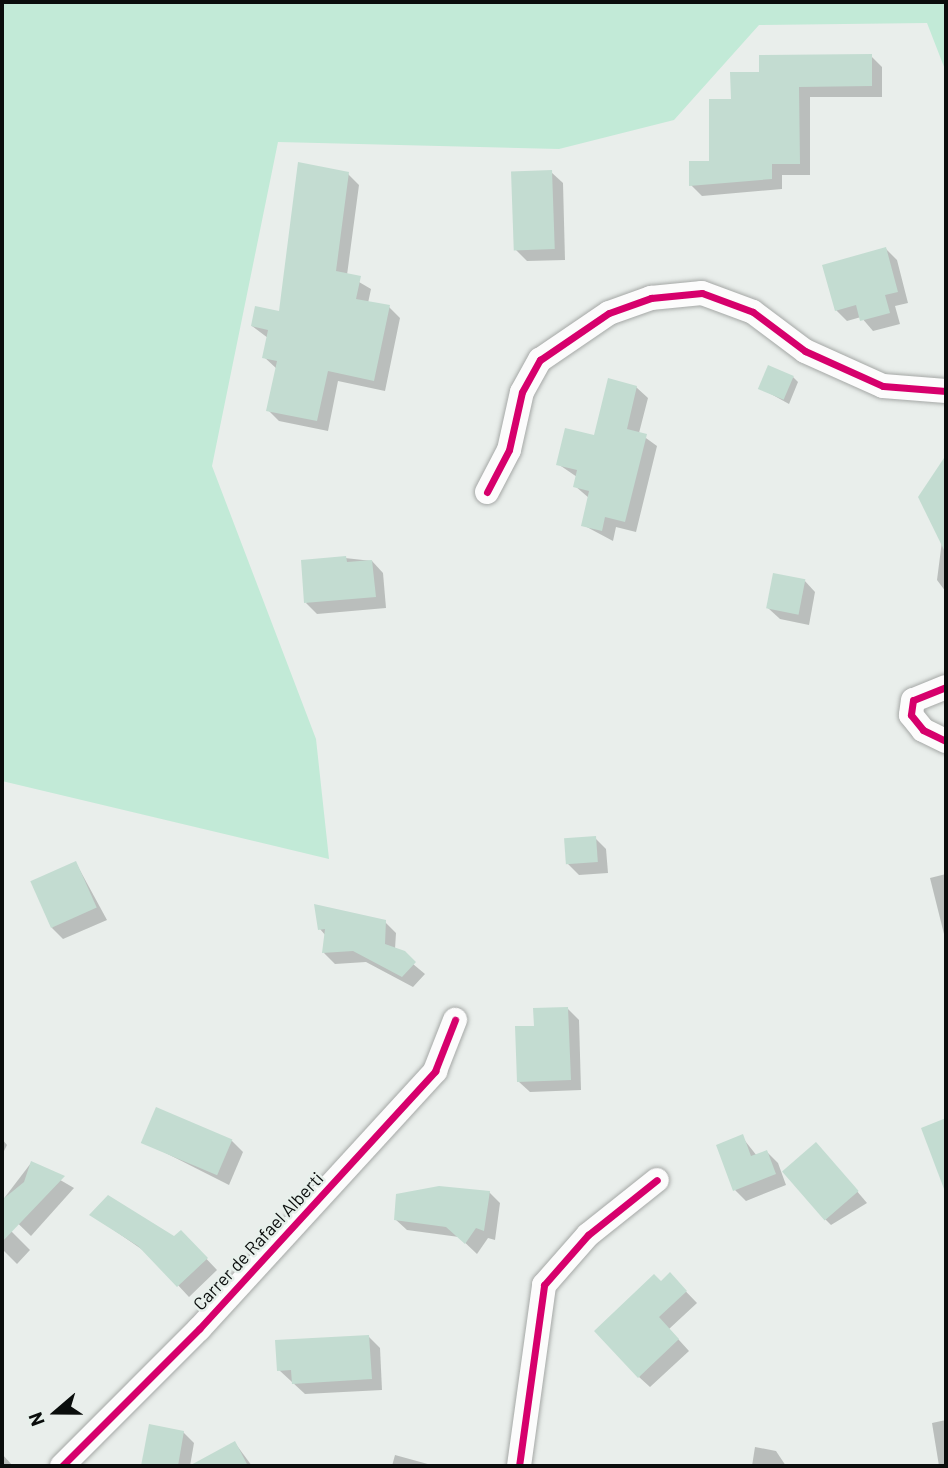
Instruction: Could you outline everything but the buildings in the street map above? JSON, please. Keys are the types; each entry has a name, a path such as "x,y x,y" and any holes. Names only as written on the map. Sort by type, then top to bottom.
{"street":[{"path":"487,492 509,450 522,392 540,360 599,319 651,298 702,293 753,312 805,351 883,386 946,391"},
{"path":"946,687 914,700 911,715 923,730 946,741"},
{"name":"Carrer de Rafael Alberti","path":"62,1466 199,1329 435,1071 455,1020"},
{"path":"519,1466 544,1285 588,1235 657,1180"}],"green space":[{"path":"2,2 946,2 946,72 927,23 759,25 674,120 559,149 278,142 212,466 316,739 329,859 2,781"}],"cycle path":[{"path":"487,492 509,450 522,392 540,360 609,313 651,298 702,293 753,312 805,351 883,386 946,391"},
{"path":"946,687 913,700 911,715 923,730 946,741"},
{"path":"62,1466 199,1329 435,1071 455,1020"},
{"path":"519,1466 544,1285 588,1235 657,1180"}]}
